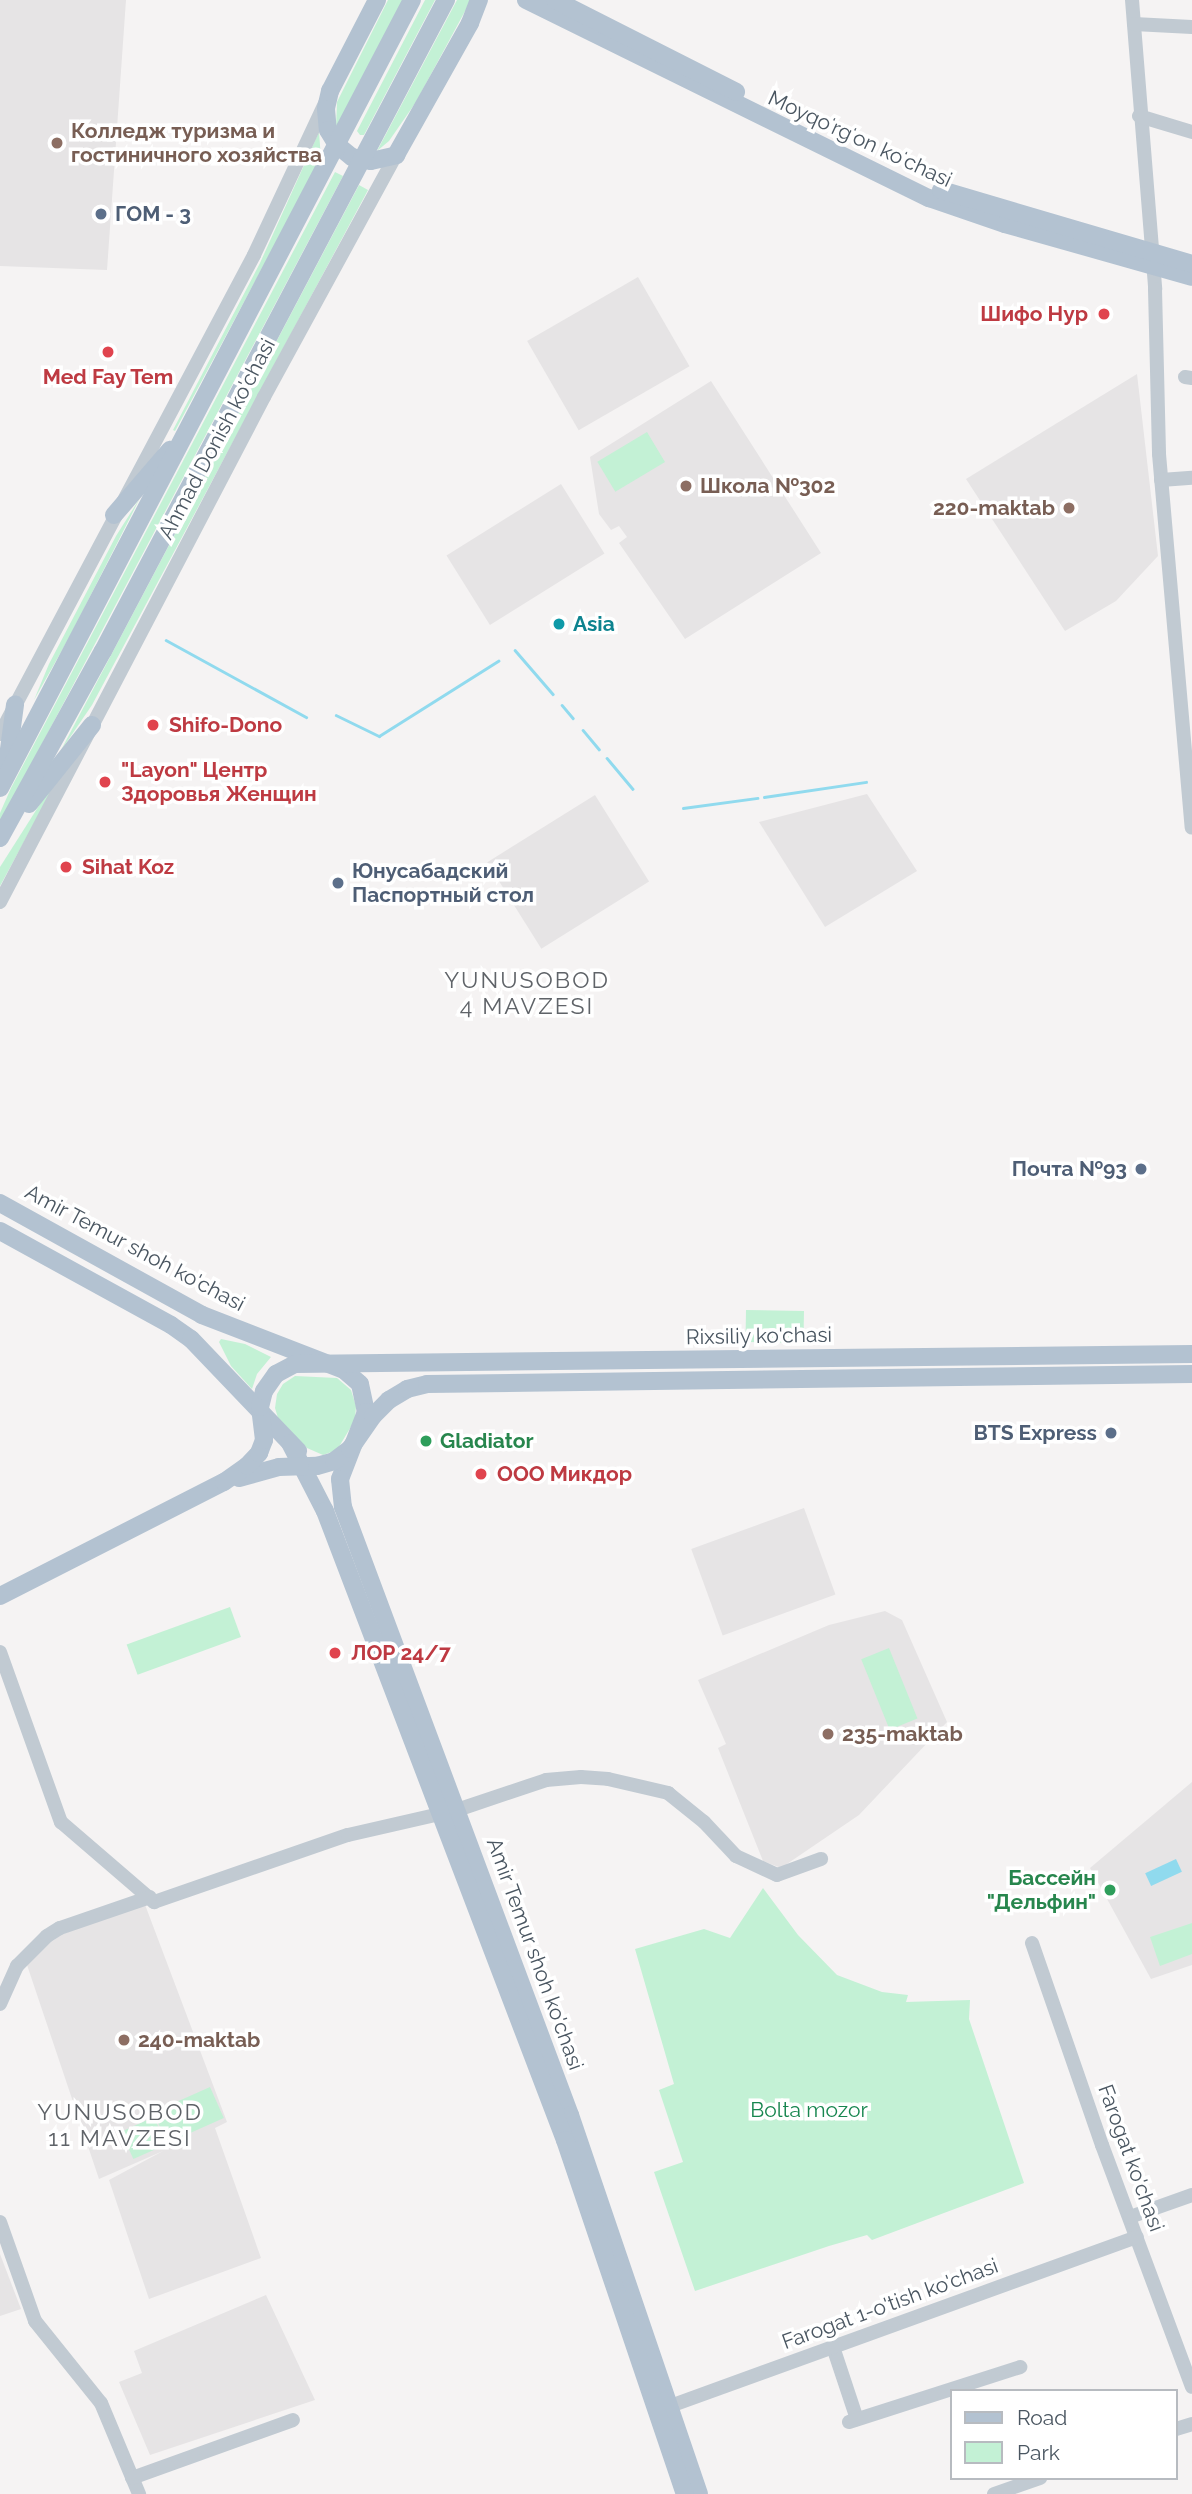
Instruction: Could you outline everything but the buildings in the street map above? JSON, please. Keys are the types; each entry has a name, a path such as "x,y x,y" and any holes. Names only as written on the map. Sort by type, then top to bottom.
{"main road":[{"path":"377,0 329,93 326,123 337,145 352,157 381,160 396,155"},
{"name":"Ahmad Donish ko'chasi","path":"3,783 412,0"},
{"name":"Ahmad Donish ko'chasi","path":"0,839 103,651 446,0"},
{"name":"Ahmad Donish ko'chasi","path":"396,155 470,23 479,0"},
{"path":"470,23 488,0"},
{"name":"Moyqoʻrgʻon koʻchasi","path":"526,0 918,193 1005,224 1153,259 1192,264"},
{"name":"Moyqoʻrgʻon koʻchasi","path":"555,0 911,179 1153,259 1192,277"},
{"path":"114,515 190,426"},
{"path":"3,783 15,705"},
{"path":"0,839 92,725"},
{"path":"0,1228 9,1218 3,1205"},
{"name":"Amir Temur shoh ko'chasi","path":"3,1205 202,1315 349,1372 362,1388 366,1412 340,1479 341,1502 449,1812"},
{"name":"Amir Temur shoh ko'chasi","path":"0,1228 172,1325 191,1339 290,1443 314,1458 330,1460 341,1457 359,1434"},
{"name":"Rixsiliy ko'chasi","path":"326,1364 1192,1354"},
{"path":"1122,1355 1123,1375"},
{"path":"526,1361 520,1371 526,1381"},
{"path":"0,1596 224,1482 247,1466 261,1449 265,1435 260,1413 264,1391 276,1374 301,1363 326,1364"},
{"name":"Rixsiliy ko'chasi","path":"359,1434 389,1400 414,1387 453,1382 1192,1374"},
{"name":"Amir Temur shoh ko'chasi","path":"290,1443 325,1511 449,1812 569,2115 663,2409 685,2494"},
{"path":"224,1482 278,1466 321,1466 341,1457"},
{"name":"Amir Temur shoh ko'chasi","path":"663,2409 699,2494"}],"street":[{"path":"1132,0 1139,116 1153,259 1161,480 1192,828"},
{"path":"1134,24 1192,27"},
{"path":"0,734 254,256 329,93"},
{"path":"1139,116 1192,132"},
{"name":"Ahmad Donish ko'chasi","path":"0,902 396,155"},
{"path":"1161,480 1192,478"},
{"path":"0,1652 61,1822 154,1902 348,1835 449,1812 546,1780 581,1777 608,1779 668,1793 704,1822 736,1856 778,1875 821,1860"},
{"path":"0,2004 17,1966 47,1936 61,1928 150,1897"},
{"name":"Farogat ko'chasi","path":"1032,1943 1192,2387"},
{"path":"1130,2217 1192,2195"},
{"path":"0,2222 35,2321 101,2403 139,2494"},
{"name":"Farogat 1-o'tish ko'chasi","path":"663,2409 1138,2237"},
{"path":"833,2347 853,2421 950,2390"},
{"path":"952,2389 1020,2367"},
{"path":"132,2478 293,2420"},
{"path":"994,2494 1034,2480"}],"shaded area":[{"name":"Колледж туризма и гостиничного хозяйства","path":"0,0 126,0 107,270 0,266"},
{"path":"638,277 690,366 579,430 527,341"},
{"name":"220-maktab","path":"1137,374 1158,556 1116,601 1065,631 966,479"},
{"name":"Школа №302","path":"711,381 821,553 685,639 619,543 627,537 619,526 611,530 599,514 590,457"},
{"path":"561,484 604,554 490,625 447,556"},
{"path":"867,794 917,871 825,927 759,822"},
{"path":"595,795 649,882 541,949 487,862"},
{"path":"804,1508 835,1594 723,1635 691,1549"},
{"name":"235-maktab","path":"885,1611 902,1620 947,1722 859,1815 781,1868 763,1861 718,1748 726,1744 698,1680 829,1625"},
{"path":"1192,1782 1192,1965 1151,1979 1090,1868"},
{"name":"240-maktab","path":"144,1902 227,2122 215,2128 261,2258 149,2299 109,2180 163,2151 99,2179 25,1959 63,1934"},
{"path":"0,2254 21,2309 0,2316"},
{"path":"266,2295 315,2400 150,2455 119,2382 142,2373 134,2351"}],"green space":[{"path":"388,0 403,0 336,128 337,102"},
{"path":"425,0 435,0 364,135 360,135 357,131"},
{"path":"457,0 471,0 416,102 389,141 377,151"},
{"path":"319,132 321,158 175,431 173,430 260,263"},
{"path":"335,172 343,176 0,823 0,813 11,788"},
{"path":"359,185 368,190 92,705 60,752"},
{"path":"647,432 665,462 615,492 597,462"},
{"path":"140,498 70,636 34,700 49,664 116,536"},
{"path":"54,782 56,783 0,886 0,867"},
{"path":"746,1310 804,1311 803,1343 745,1342"},
{"path":"221,1339 245,1344 271,1357 257,1374 252,1389 231,1366 219,1342"},
{"path":"295,1376 337,1378 351,1390 356,1406 355,1420 337,1450 323,1455 307,1448 278,1418 275,1408 277,1394 283,1384"},
{"path":"230,1607 241,1637 138,1675 127,1645"},
{"path":"889,1648 917,1718 890,1730 861,1659"},
{"name":"Bolta mozor","path":"763,1888 798,1935 837,1975 882,1992 908,1995 906,2002 970,2000 969,2019 1024,2183 872,2240 867,2235 695,2291 654,2172 683,2162 659,2090 674,2084 635,1949 704,1929 730,1938"},
{"path":"1192,1923 1192,1954 1160,1966 1150,1937"},
{"path":"210,2087 224,2118 167,2143 153,2112"},
{"path":"154,2117 166,2144 133,2159 121,2132"}],"water":[{"path":"1176,1859 1182,1872 1151,1886 1145,1873"}],"waterway":[{"path":"166,640 306,717"},
{"path":"515,650 553,694"},
{"path":"336,715 379,736 498,661"},
{"path":"562,705 573,718"},
{"path":"583,730 599,749"},
{"path":"607,758 633,789"},
{"path":"764,797 866,782"},
{"path":"683,808 757,798"}],"place":[{"name":"Колледж туризма и гостиничного хозяйства","path":"57,143"},
{"name":"ГОМ - 3","path":"101,214"},
{"name":"Шифо Нур","path":"1104,314"},
{"name":"Med Fay Tem","path":"108,352"},
{"name":"Школа №302","path":"686,486"},
{"name":"220-maktab","path":"1069,508"},
{"name":"Asia","path":"559,624"},
{"name":"Shifo-Dono","path":"153,725"},
{"name":"\"Layon\" Центр Здоровья Женщин","path":"105,782"},
{"name":"Sihat Koz","path":"66,867"},
{"name":"Юнусабадский Паспортный стол","path":"338,883"},
{"name":"Почта №93","path":"1141,1169"},
{"name":"BTS Express","path":"1111,1433"},
{"name":"Gladiator","path":"426,1441"},
{"name":"ООО Микдор","path":"481,1474"},
{"name":"ЛОР 24/7","path":"335,1653"},
{"name":"235-maktab","path":"828,1734"},
{"name":"Бассейн \"Дельфин\"","path":"1110,1890"},
{"name":"240-maktab","path":"124,2040"}],"district":[{"name":"YUNUSOBOD 4 MAVZESI","path":"527,993"},
{"name":"YUNUSOBOD 11 MAVZESI","path":"120,2125"}]}
